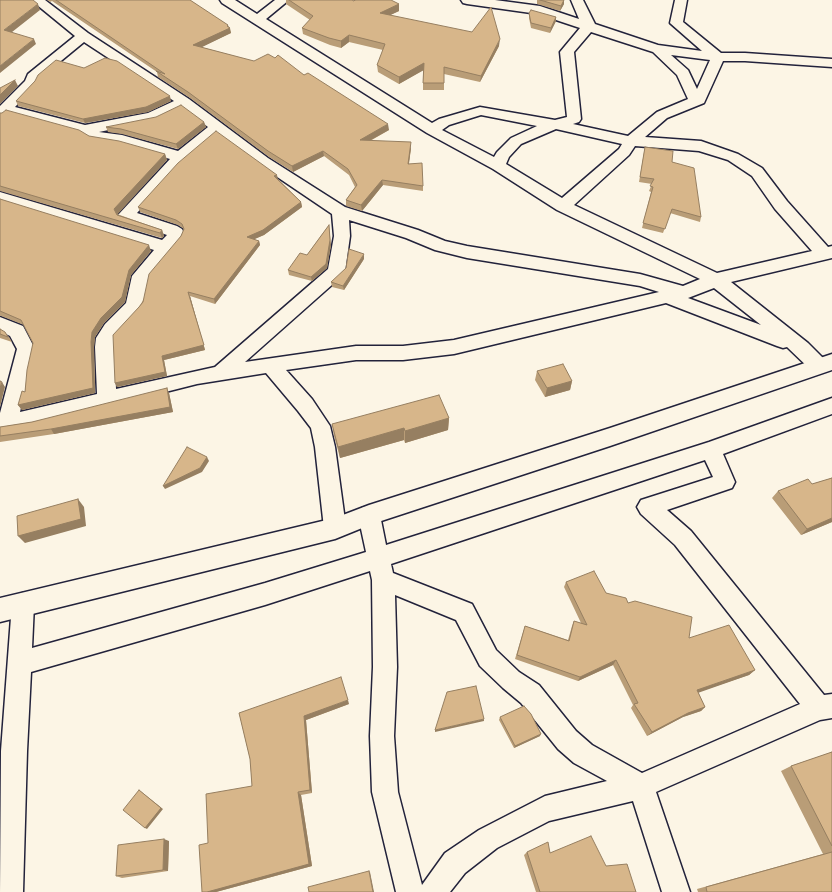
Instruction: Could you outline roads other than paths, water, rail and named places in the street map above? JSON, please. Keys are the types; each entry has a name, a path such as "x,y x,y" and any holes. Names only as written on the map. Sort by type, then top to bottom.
{"street":[{"path":"37,0 83,36 184,102 263,161 339,211 412,234 441,246 467,252 628,278 676,294 802,348"},
{"path":"226,0 432,130 498,166 563,206 716,280 802,348 826,364"},
{"path":"258,19 284,0"},
{"path":"467,0 540,10 658,50 718,57 745,57 832,63"},
{"path":"577,0 589,26"},
{"path":"681,0 676,23 718,57"},
{"path":"498,166 502,155 516,141 542,129 574,119 567,52 589,26"},
{"path":"3,111 31,82 33,77 83,36"},
{"path":"658,50 683,73 696,102"},
{"path":"563,206 624,152 631,141 662,115 699,100 718,57"},
{"path":"85,130 152,117 184,102"},
{"path":"3,111 85,130 97,137 122,140 180,157"},
{"path":"432,130 444,122 480,111 557,124 631,141 701,146 733,156 757,172 781,205 828,253"},
{"path":"113,231 180,157 216,127"},
{"path":"0,196 166,247"},
{"path":"219,374 336,272 342,236 342,225 339,211"},
{"path":"107,400 104,347 105,338 111,329 134,306 142,276 176,236 174,231 126,215"},
{"path":"4,423 107,400 198,377 356,353 403,353 454,347 676,294 716,280 828,253"},
{"path":"0,324 18,331 26,349 20,377 4,423"},
{"path":"0,610 335,528 369,515 610,437 826,364"},
{"path":"270,365 305,405 320,426 325,447 335,528"},
{"path":"20,663 265,594 381,569 832,406"},
{"path":"433,892 455,863 488,839 545,808 641,786 826,707 683,538 648,507 725,482 711,450"},
{"path":"369,515 381,569 385,667 382,736 385,792 410,892"},
{"path":"381,569 464,612 488,658 530,694 567,740 584,754 641,786 676,892"},
{"path":"9,892 14,751 24,604"}]}
